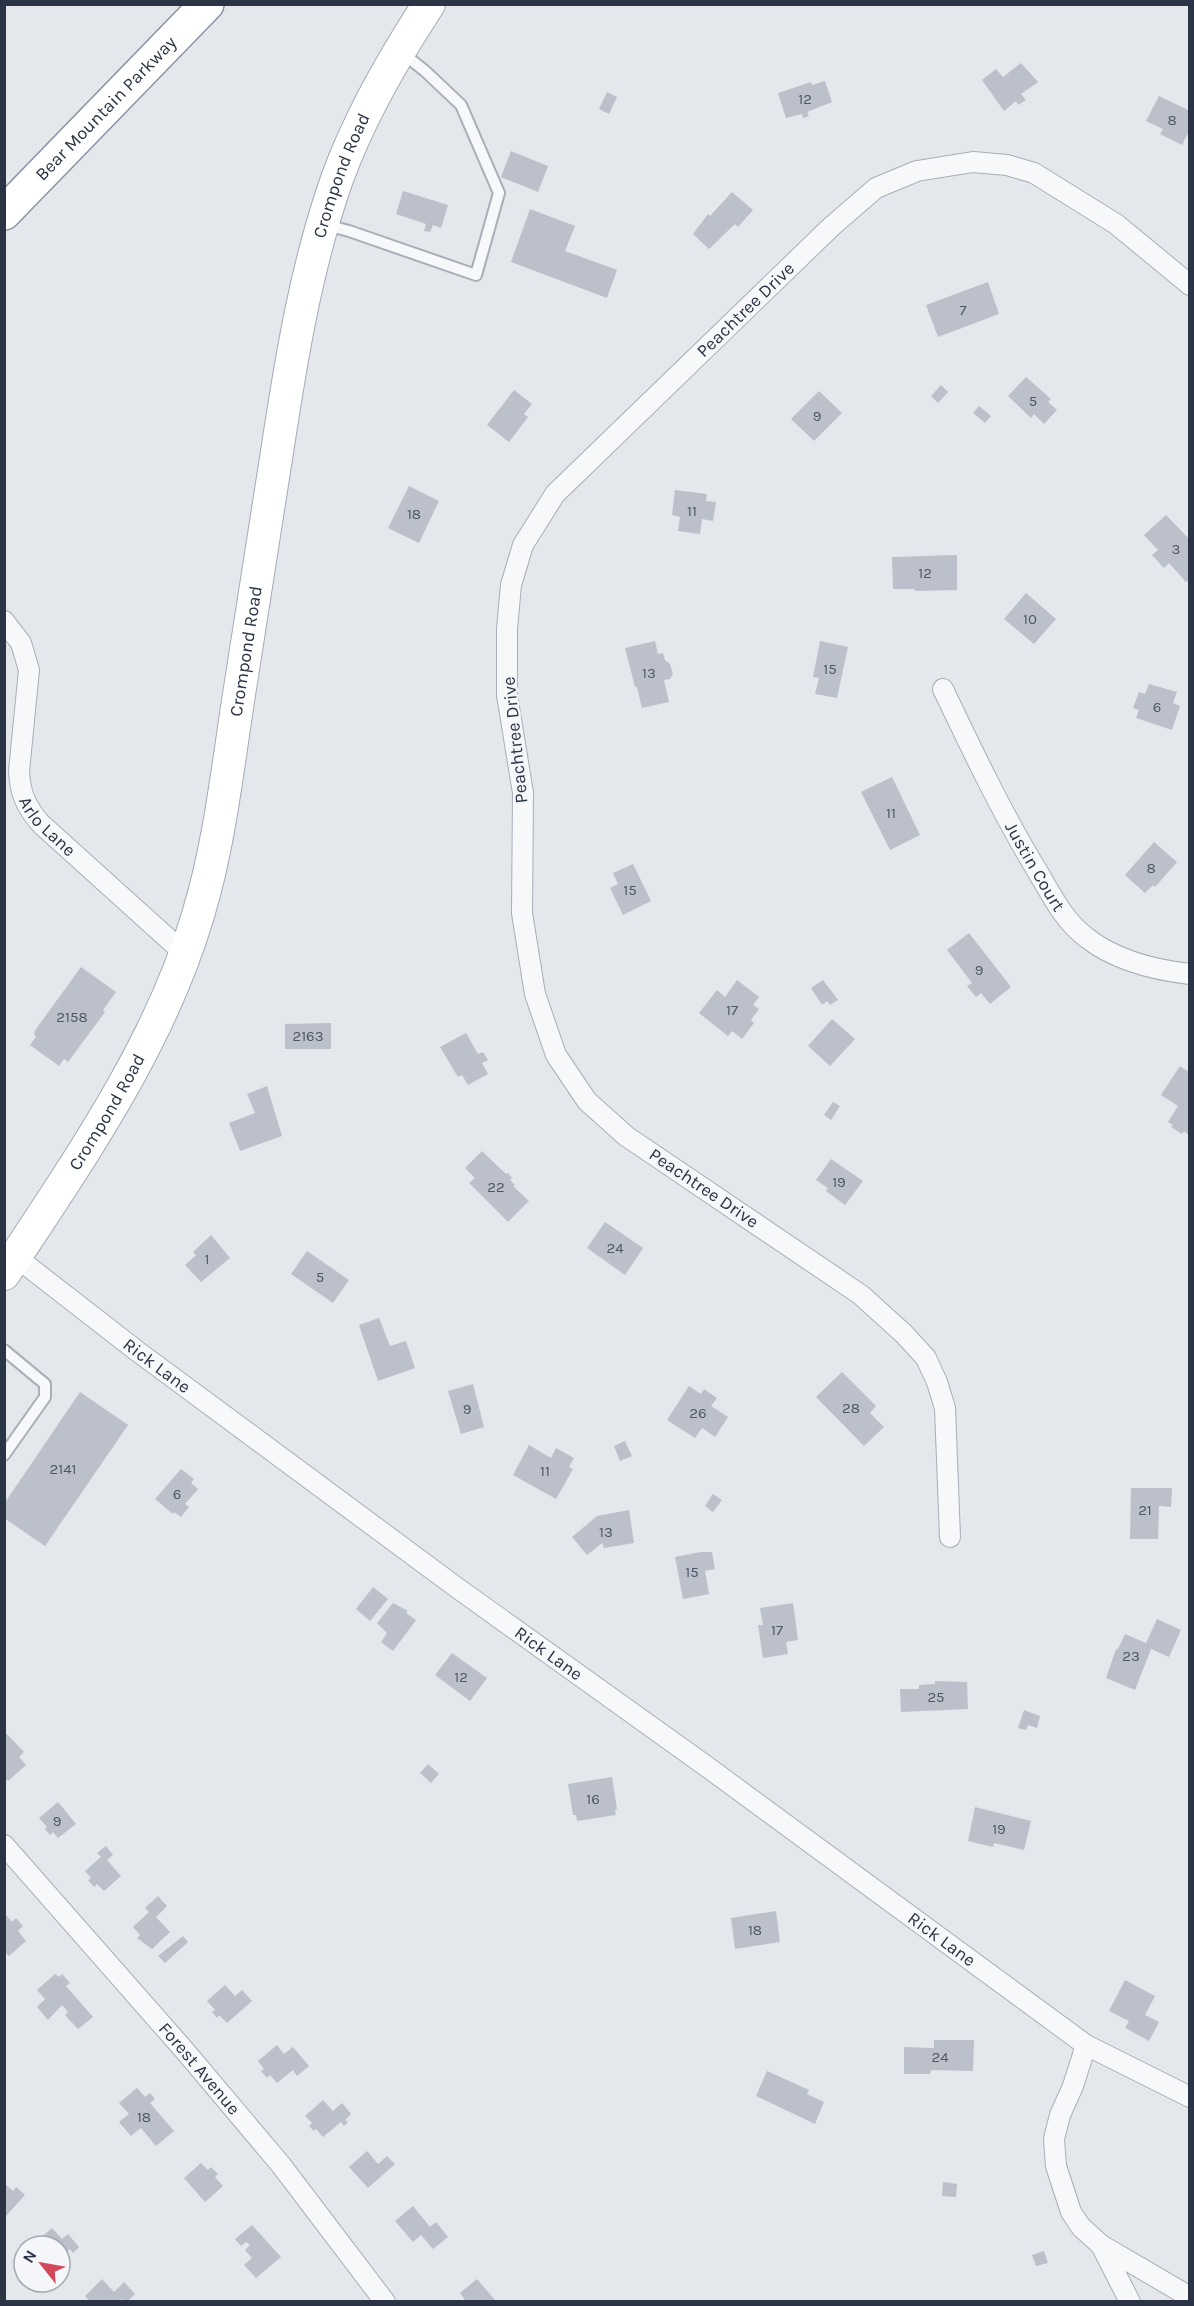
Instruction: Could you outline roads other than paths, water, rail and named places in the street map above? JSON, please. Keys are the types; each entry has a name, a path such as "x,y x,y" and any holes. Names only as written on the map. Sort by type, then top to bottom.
{"highway":[{"name":"Bear Mountain Parkway","path":"4,213 207,4"}],"main road":[{"name":"Crompond Road","path":"10,1266 86,1149 152,1032 185,954 198,916 218,833 291,361 300,313 322,224 356,134 400,51 429,4"}],"street":[{"name":"Peachtree Drive","path":"950,1537 945,1408 938,1382 926,1358 904,1334 861,1295 626,1136 587,1101 556,1055 535,994 522,914 523,793 507,694 507,628 511,585 524,545 555,494 814,243 876,188 917,171 973,162 1007,165 1034,173 1116,224 1190,285"},
{"name":"Arlo Lane","path":"4,621 21,643 29,670 19,771 19,785 23,800 41,824 185,954"},
{"name":"Justin Court","path":"943,689 1005,817 1064,917 1086,937 1109,953 1168,972 1190,974"},
{"name":"Rick Lane","path":"10,1266 137,1351 456,1587 706,1766 1086,2045 1190,2097"},
{"name":"Forest Avenue","path":"4,1845 185,2050 274,2156 385,2301"},
{"path":"1086,2045 1074,2086 1060,2115 1054,2139 1056,2166 1071,2212 1081,2227 1101,2245 1190,2297"},
{"path":"1101,2245 1130,2301"}],"lane":[{"path":"322,224 349,231 476,275 499,193 461,105 400,51"},
{"path":"4,1350 45,1384 45,1397 4,1455"}]}
